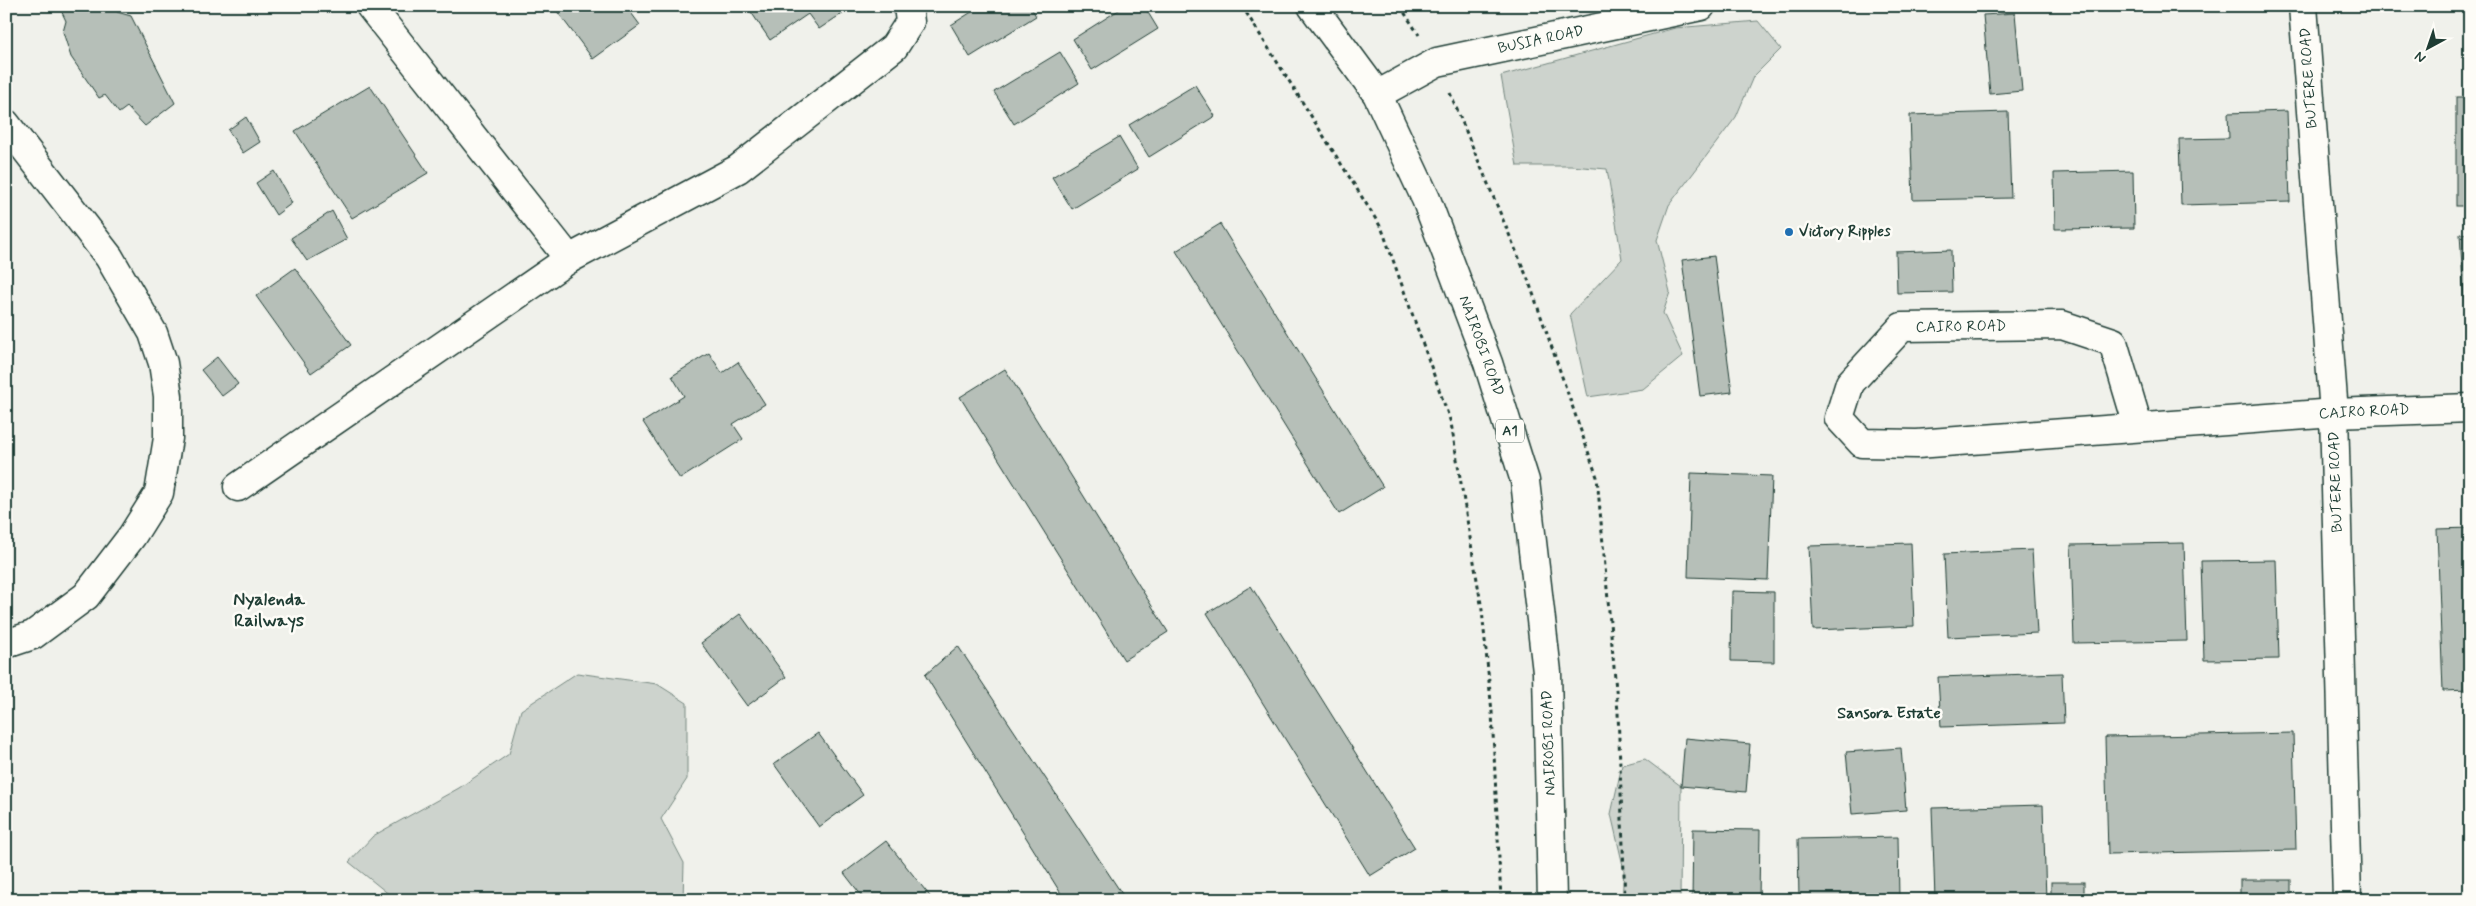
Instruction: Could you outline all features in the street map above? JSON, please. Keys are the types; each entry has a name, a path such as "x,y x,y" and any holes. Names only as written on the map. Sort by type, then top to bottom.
{"main road":[{"path":"370,6 569,259"},
{"path":"238,487 569,259 738,169 894,47 910,22 908,6"},
{"name":"NAIROBI ROAD","path":"1312,6 1377,94 1426,199 1488,363 1525,481 1547,672 1552,900"},
{"name":"NAIROBI ROAD","path":"1336,6 1386,90 1428,183 1492,348 1532,480 1548,582 1566,900"},
{"name":"BUSIA ROAD","path":"1386,90 1437,62 1701,6"},
{"name":"BUTERE ROAD","path":"2303,6 2334,413 2347,900"},
{"path":"6,124 108,257 153,333 162,363 168,396 168,438 158,494 132,536 86,596 33,635 6,644"},
{"name":"CAIRO ROAD","path":"2138,426 2113,342 2062,325 1902,328 1850,383 1839,418 1862,443 1917,444 2138,426 2334,413 2470,408"}],"path":[{"path":"1242,6 1382,229 1451,423 1482,610 1492,712 1501,900"},
{"path":"1400,6 1437,62 1529,282 1597,477 1618,712 1625,900"}],"shaded area":[{"path":"1758,21 1781,49 1753,77 1736,117 1669,205 1657,240 1670,292 1663,313 1683,356 1643,389 1588,397 1570,314 1622,259 1607,169 1571,166 1517,166 1501,76 1675,28"},
{"path":"577,673 657,684 687,703 687,779 661,819 684,863 683,900 396,900 349,862 373,836 459,788 509,754 521,710"},
{"path":"1645,759 1681,786 1680,900 1622,900 1624,870 1611,814 1622,765"}],"building":[{"path":"59,6 114,6 117,12 131,16 175,103 145,126 127,107 119,113 105,95 99,98 71,57 63,32 66,21"},
{"path":"553,6 626,6 640,25 593,59"},
{"path":"747,6 843,6 846,11 819,29 808,14 770,40"},
{"path":"981,6 1030,6 1036,16 970,57 951,25"},
{"path":"1125,6 1144,6 1158,29 1092,70 1073,39"},
{"path":"2015,13 2022,91 1990,94 1983,15"},
{"path":"1060,52 1079,83 1014,124 994,92"},
{"path":"1195,85 1215,116 1149,157 1129,125"},
{"path":"370,86 428,173 352,218 295,131"},
{"path":"2456,97 2470,97 2470,206 2456,206"},
{"path":"2287,111 2290,202 2181,205 2179,139 2229,138 2228,113"},
{"path":"2008,112 2011,198 1913,200 1910,115"},
{"path":"246,117 260,142 243,153 228,130"},
{"path":"1119,137 1138,169 1072,209 1052,177"},
{"path":"274,171 292,203 276,215 256,183"},
{"path":"2133,171 2134,228 2055,229 2054,173"},
{"path":"332,211 347,239 307,261 291,238"},
{"path":"1220,224 1383,487 1339,514 1176,251"},
{"path":"2470,233 2470,315 2465,315 2460,234"},
{"path":"1951,250 1952,292 1897,293 1896,252"},
{"path":"1714,256 1732,392 1700,396 1682,260"},
{"path":"295,268 351,345 311,373 256,296"},
{"path":"709,353 722,373 738,362 765,404 733,424 743,439 680,479 643,422 684,396 672,376"},
{"path":"217,357 238,384 222,396 201,370"},
{"path":"1005,369 1168,632 1124,660 960,397"},
{"path":"1691,473 1772,476 1768,580 1688,577"},
{"path":"2470,528 2470,690 2443,691 2437,529"},
{"path":"1911,543 1914,626 1813,630 1809,546"},
{"path":"2184,543 2187,641 2074,643 2071,545"},
{"path":"2032,550 2037,633 1948,637 1944,554"},
{"path":"2276,560 2279,659 2204,660 2201,561"},
{"path":"1251,586 1415,848 1370,876 1207,613"},
{"path":"1732,591 1774,592 1774,662 1731,661"},
{"path":"740,614 786,677 747,706 701,643"},
{"path":"958,646 1126,900 1065,900 925,675"},
{"path":"2062,673 2064,723 1941,727 1938,677"},
{"path":"2467,732 2470,732 2470,784"},
{"path":"818,733 863,795 819,827 774,764"},
{"path":"2293,733 2296,850 2108,854 2105,737"},
{"path":"1685,738 1750,744 1746,792 1681,786"},
{"path":"1901,748 1906,810 1852,814 1846,752"},
{"path":"2043,805 2046,900 1935,900 1932,808"},
{"path":"1693,829 1760,830 1759,900 1692,900"},
{"path":"1898,837 1899,900 1799,900 1798,839"},
{"path":"886,841 933,900 865,900 844,873"},
{"path":"2240,880 2291,880 2291,900 2240,900"},
{"path":"2051,882 2084,882 2084,900 2051,900"},
{"path":"2163,898 2236,898 2236,900 2163,900"}],"place":[{"name":"Victory Ripples","path":"1789,232"}],"district":[{"name":"Nyalenda Railways","path":"269,610"},
{"name":"Sansora Estate","path":"1889,713"}]}
